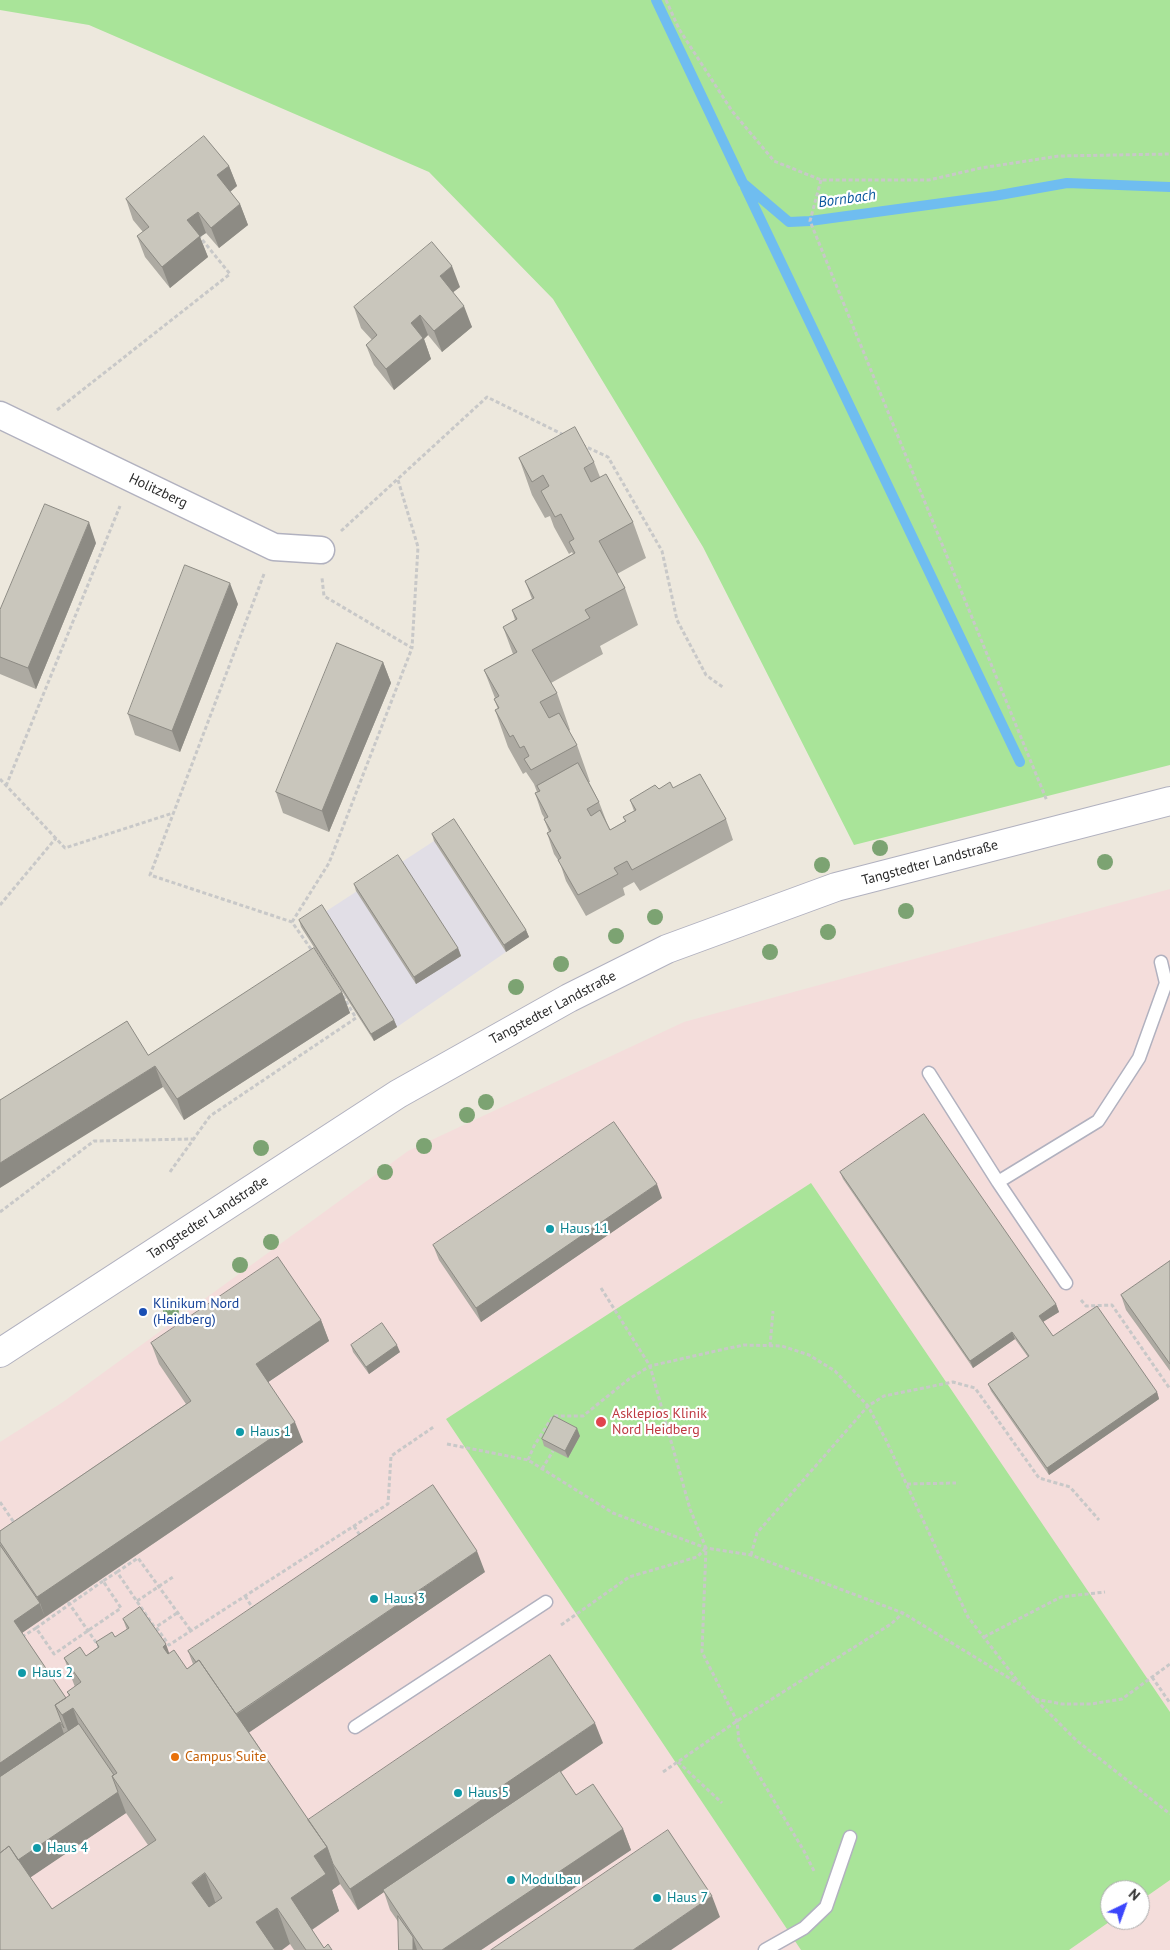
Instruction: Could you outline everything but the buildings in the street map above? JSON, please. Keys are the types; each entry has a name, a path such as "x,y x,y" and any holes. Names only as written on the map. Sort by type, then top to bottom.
{"street":[{"name":"Holitzberg","path":"0,415 274,547 321,550"},
{"name":"Tangstedter Landstraße","path":"0,1353 398,1094 569,998 658,953 836,887 1170,802"}],"lane":[{"path":"998,1182 1098,1121 1139,1058 1166,983 1161,962"},
{"path":"929,1073 998,1182 1066,1283"},
{"path":"355,1727 546,1602"},
{"path":"765,1950 804,1928 826,1907 850,1837"}],"path":[{"path":"666,0 680,29 732,112 774,161 821,180 929,180 981,168 1059,156 1170,154"},
{"path":"821,180 810,221 1058,830"},
{"path":"31,431 230,274 200,237"},
{"path":"412,648 324,596 321,550 486,396 573,440"},
{"path":"582,444 608,457 662,551 677,620 706,675 724,688"},
{"path":"6,786 131,479"},
{"path":"292,922 329,863 412,648 418,547 397,479"},
{"path":"274,547 150,875 292,922 318,959"},
{"path":"0,779 65,848 173,813"},
{"path":"0,905 56,838"},
{"path":"170,1172 210,1116 356,1018 338,989"},
{"path":"0,1212 94,1140 194,1139"},
{"path":"1066,1283 1086,1306 1112,1305 1170,1389"},
{"path":"601,1288 650,1366 690,1509 706,1548 702,1652 736,1721 739,1742 804,1851 822,1889 826,1907"},
{"path":"770,1346 772,1312"},
{"path":"528,1460 534,1446 553,1416 584,1416 629,1379 650,1366 744,1345 782,1346 809,1355 835,1371 868,1406 968,1617 1022,1686 1076,1740 1170,1814"},
{"path":"750,1555 757,1533 868,1406 884,1396 953,1382 975,1388 1039,1478 1070,1487 1099,1520"},
{"path":"118,1572 169,1645 388,1504 391,1456 435,1426"},
{"path":"447,1444 528,1460 613,1513 706,1548 750,1555 903,1613 1022,1686"},
{"path":"542,1469 553,1451"},
{"path":"906,1484 956,1483"},
{"path":"0,1502 21,1532"},
{"path":"354,1526 363,1541"},
{"path":"561,1625 629,1578 697,1558 706,1548"},
{"path":"21,1638 69,1603 138,1558 191,1631"},
{"path":"137,1601 174,1577"},
{"path":"36,1628 54,1654 121,1608 103,1581"},
{"path":"984,1637 1061,1597 1105,1592"},
{"path":"245,1596 256,1614"},
{"path":"69,1603 104,1654"},
{"path":"148,1633 177,1613"},
{"path":"663,1772 736,1721 891,1624 903,1613"},
{"path":"1035,1699 1062,1704 1091,1704 1122,1699 1170,1664"},
{"path":"1152,1677 1170,1702"},
{"path":"678,1762 722,1803"}],"shaded area":[{"path":"434,841 506,952 397,1027 325,912"},
{"name":"Asklepios Klinik Nord Heidberg","path":"1170,889 1170,1950 0,1950 0,1442 63,1402 408,1151 684,1022"}],"green space":[{"path":"0,0 1170,0 1170,765 854,845 703,547 553,299 429,172 89,25 0,10"},
{"path":"811,1183 1170,1712 1170,1880 1150,1894 1150,1880 1100,1880 1100,1928 1069,1950 801,1950 446,1419"}],"waterway":[{"name":"Bornbach","path":"656,0 743,183 789,222 810,221 994,196 1067,183 1170,187"},
{"path":"745,187 1020,762"}],"place":[{"name":"Haus 11","path":"550,1229"},
{"name":"Klinikum Nord (Heidberg)","path":"143,1312"},
{"name":"Asklepios Klinik Nord Heidberg","path":"601,1422"},
{"name":"Haus 1","path":"240,1432"},
{"name":"Haus 3","path":"374,1599"},
{"name":"Haus 2","path":"22,1673"},
{"name":"Campus Suite","path":"175,1757"},
{"name":"Haus 5","path":"458,1793"},
{"name":"Haus 4","path":"37,1848"},
{"name":"Modulbau","path":"511,1880"},
{"name":"Haus 7","path":"657,1898"}]}
